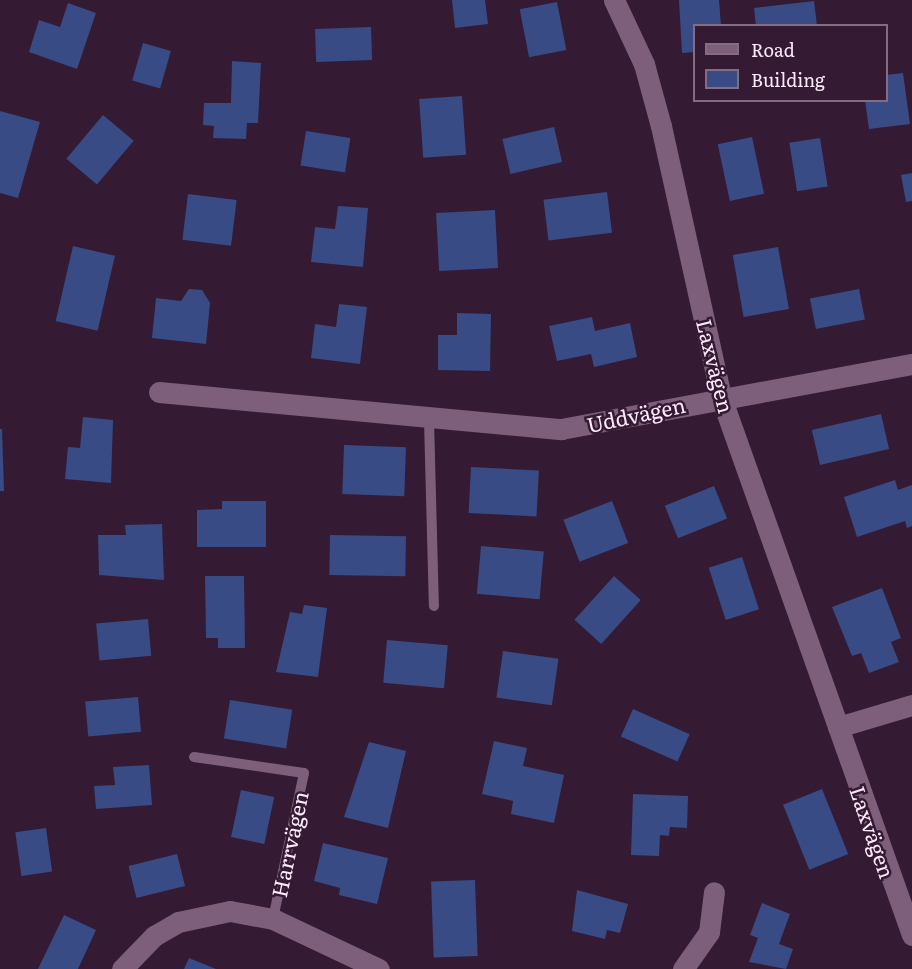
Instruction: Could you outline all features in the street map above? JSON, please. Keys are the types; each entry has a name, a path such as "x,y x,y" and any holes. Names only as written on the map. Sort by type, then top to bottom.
{"street":[{"name":"Laxvägen","path":"614,0 644,64 661,126 721,397 912,935"},
{"name":"Uddvägen","path":"159,392 429,420 561,429 721,397 912,364"},
{"path":"838,727 912,705"},
{"path":"683,969 709,932 714,892"},
{"name":"Harrvägen","path":"122,969 154,936 178,922 230,911 273,919 379,969"}],"lane":[{"path":"429,420 434,606"},
{"name":"Harrvägen","path":"194,757 304,773 273,919"}],"building":[{"path":"452,0 485,0 488,24 455,28"},
{"path":"679,0 719,0 721,24 693,24 693,52 682,53"},
{"path":"814,1 817,24 756,24 754,8"},
{"path":"557,2 566,50 529,57 520,9"},
{"path":"68,3 96,13 77,69 29,52 39,20 60,27"},
{"path":"371,27 372,60 316,62 315,29"},
{"path":"143,43 171,51 160,88 132,80"},
{"path":"232,61 261,63 258,123 247,123 246,139 213,138 214,126 203,125 204,103 231,103"},
{"path":"903,73 910,124 869,129 865,102 888,102 888,75"},
{"path":"462,96 466,155 423,158 419,99"},
{"path":"0,111 40,122 18,198 0,193"},
{"path":"103,115 134,141 97,184 66,159"},
{"path":"554,127 562,162 510,174 502,139"},
{"path":"306,131 350,138 345,173 301,166"},
{"path":"752,137 764,194 730,201 718,144"},
{"path":"820,138 828,186 797,191 789,143"},
{"path":"912,173 912,201 906,202 901,175"},
{"path":"607,192 612,233 548,240 543,200"},
{"path":"188,194 237,200 231,246 182,240"},
{"path":"338,206 368,208 363,267 311,262 315,227 335,229"},
{"path":"495,210 498,268 439,271 436,213"},
{"path":"73,246 115,256 98,331 56,321"},
{"path":"778,247 789,309 744,317 733,255"},
{"path":"189,289 202,290 210,303 206,344 152,338 156,298 181,301"},
{"path":"859,289 865,319 816,329 810,299"},
{"path":"339,304 367,307 360,364 311,358 315,324 336,327"},
{"path":"457,313 491,314 490,371 438,370 438,335 457,335"},
{"path":"592,317 595,331 630,323 637,357 594,367 591,354 557,361 549,326"},
{"path":"881,414 889,449 820,465 812,430"},
{"path":"83,417 113,420 111,483 65,479 68,447 80,448"},
{"path":"0,429 2,429 4,491 0,491"},
{"path":"344,445 406,447 404,496 342,494"},
{"path":"471,467 539,471 536,516 469,513"},
{"path":"895,480 898,490 912,485 912,526 907,528 905,521 857,537 844,497"},
{"path":"714,486 727,518 678,538 665,506"},
{"path":"222,501 266,501 266,547 197,547 197,510 222,509"},
{"path":"612,501 628,543 580,562 563,520"},
{"path":"162,524 164,580 99,575 98,535 126,535 125,525"},
{"path":"330,535 406,536 405,576 329,575"},
{"path":"481,546 544,551 540,599 477,594"},
{"path":"742,557 759,609 726,620 709,568"},
{"path":"205,576 244,576 245,648 218,648 218,638 206,638"},
{"path":"614,576 641,600 601,644 575,620"},
{"path":"882,588 901,638 891,642 899,662 869,673 861,653 852,656 832,607"},
{"path":"304,605 327,608 318,677 276,672 290,612 302,614"},
{"path":"148,619 151,656 99,660 96,624"},
{"path":"387,640 448,645 444,688 383,683"},
{"path":"503,651 558,659 552,705 496,698"},
{"path":"138,697 141,732 88,736 85,702"},
{"path":"230,700 292,710 286,748 224,739"},
{"path":"633,709 690,734 677,762 621,736"},
{"path":"494,741 527,748 523,766 564,775 554,823 511,814 513,801 482,794"},
{"path":"369,742 406,751 388,828 344,817"},
{"path":"149,765 152,805 96,809 94,786 115,785 113,767"},
{"path":"822,789 848,854 809,870 783,805"},
{"path":"241,790 274,797 264,844 231,837"},
{"path":"633,794 688,796 687,828 670,827 669,836 660,835 659,856 631,855"},
{"path":"46,828 52,872 21,876 15,832"},
{"path":"323,843 388,858 377,904 339,895 340,888 314,881"},
{"path":"177,854 185,886 136,898 128,866"},
{"path":"475,880 478,956 434,957 431,882"},
{"path":"577,890 628,904 620,933 607,930 605,939 572,931"},
{"path":"762,903 790,914 779,944 793,949 786,969 749,962 758,938 750,935"},
{"path":"64,915 96,930 78,969 38,969"},
{"path":"189,958 216,969 184,969"}]}
